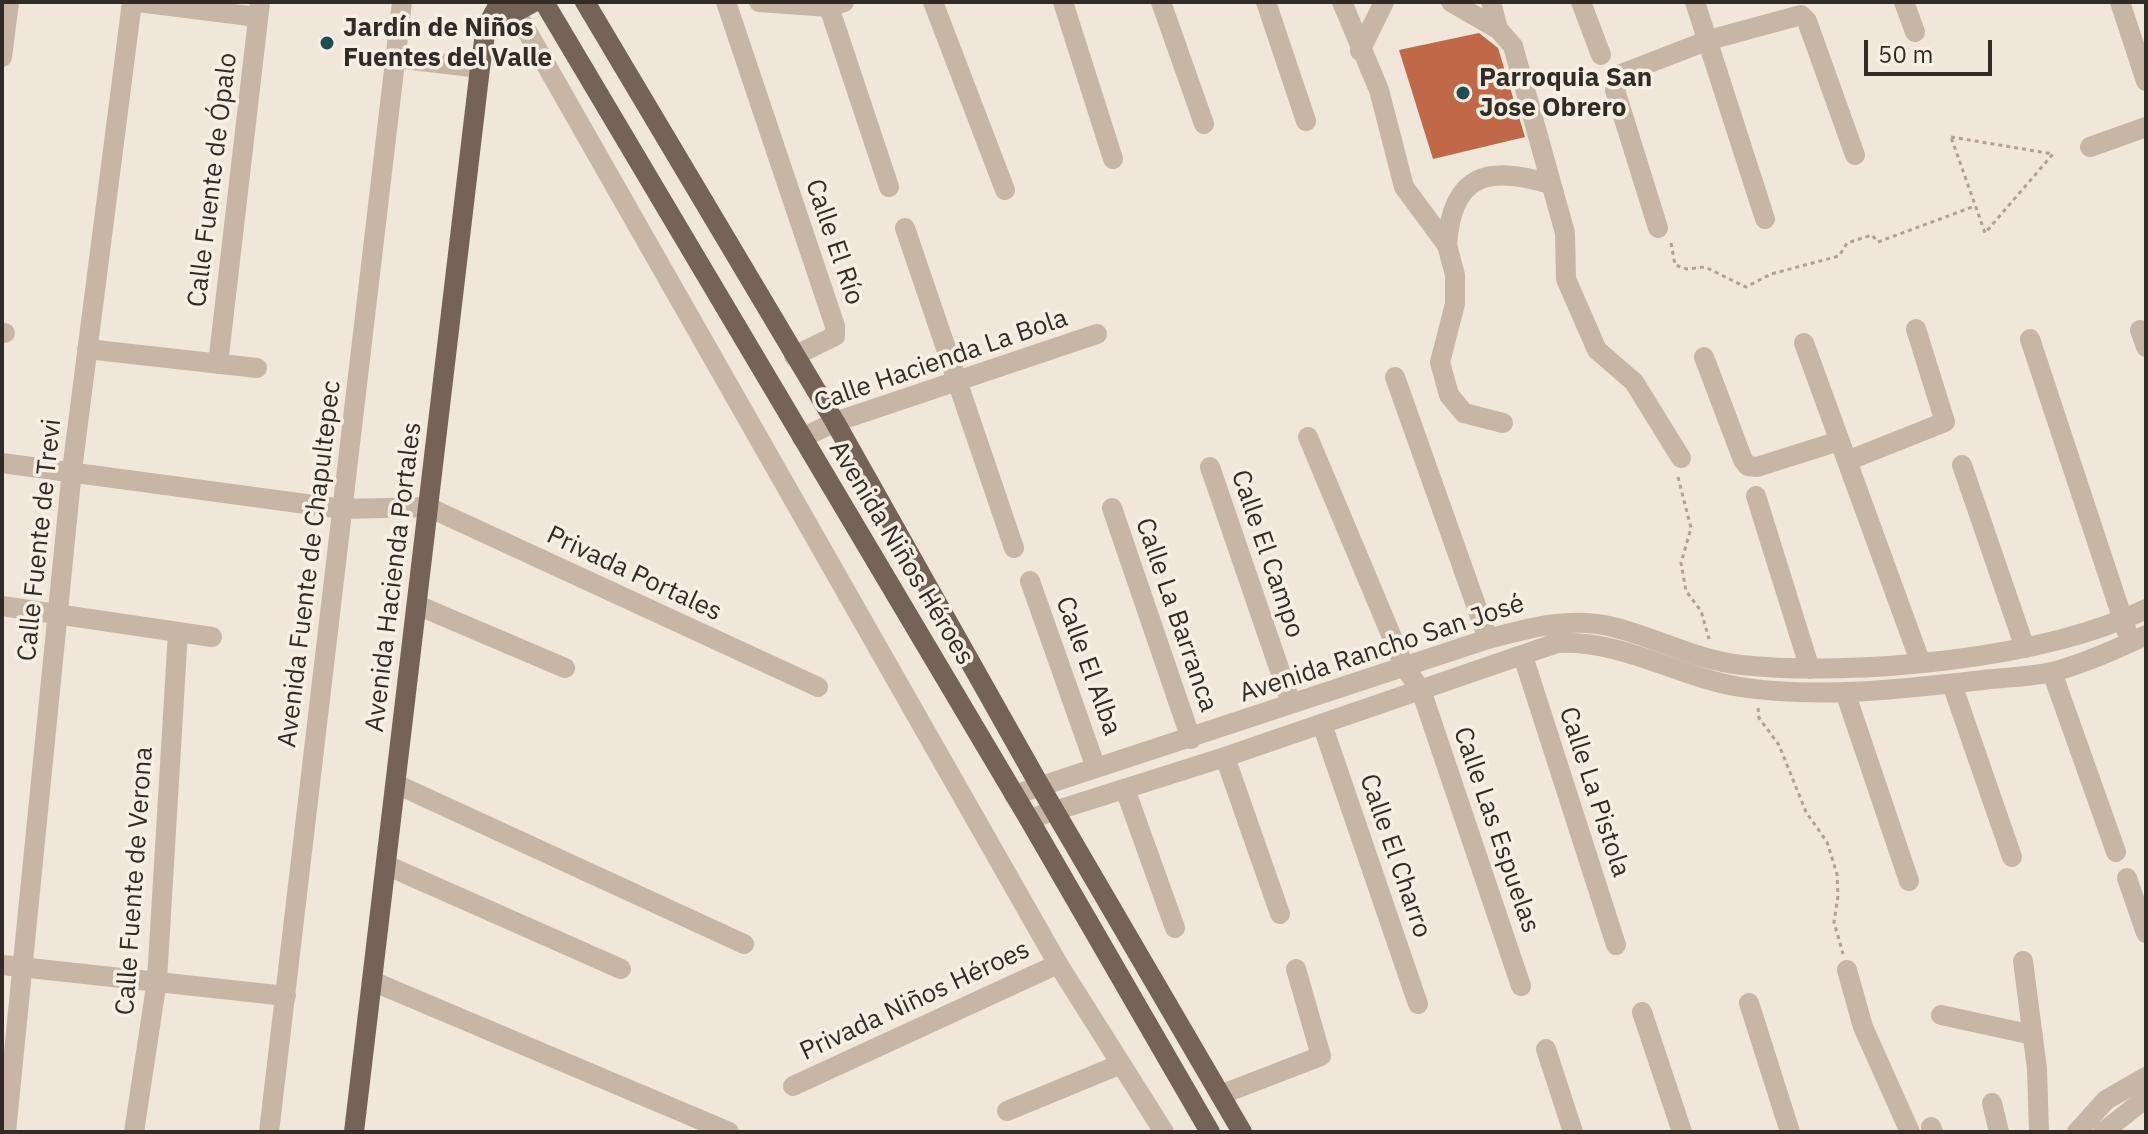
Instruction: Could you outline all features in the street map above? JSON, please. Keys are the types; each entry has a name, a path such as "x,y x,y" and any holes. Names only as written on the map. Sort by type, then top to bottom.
{"main road":[{"path":"510,5 534,2"},
{"name":"Avenida Niños Héroes","path":"544,2 1029,819 1210,1132"},
{"name":"Avenida Niños Héroes","path":"585,2 835,422 1054,811 1242,1132"},
{"name":"Avenida Hacienda Portales","path":"354,1132 480,68 486,28 510,5"}],"street":[{"path":"2,57 9,2"},
{"path":"135,2 259,9"},
{"name":"Calle Fuente de Trevi","path":"6,1132 25,967 72,470 135,2"},
{"name":"Avenida Fuente de Chapultepec","path":"269,1132 402,2"},
{"name":"Calle El Río","path":"726,2 835,326 835,336 794,356"},
{"path":"759,2 836,4 889,187"},
{"path":"933,2 1005,190"},
{"path":"1063,2 1113,159"},
{"path":"1161,2 1204,124"},
{"path":"1266,2 1306,121"},
{"path":"1342,2 1379,90 1404,187 1447,245"},
{"path":"1360,51 1384,2"},
{"path":"1451,2 1498,29 1513,46 1565,233 1566,279 1597,350 1634,382 1681,458"},
{"path":"1491,2 1498,29"},
{"path":"1581,2 1601,55"},
{"path":"1695,2 1765,219"},
{"path":"1904,2 1915,32"},
{"path":"2120,2 2146,81"},
{"path":"510,5 1058,964 1164,1132"},
{"name":"Calle Fuente de Ópalo","path":"218,364 259,9"},
{"path":"1658,228 1615,90 1615,81 1621,74 1709,40 1793,14 1801,15 1807,21 1855,155"},
{"path":"395,58 480,68"},
{"path":"2090,147 2146,127"},
{"path":"1503,423 1464,413 1449,395 1440,362 1455,304 1455,275 1447,245 1449,217 1459,192 1482,178 1517,174 1550,184"},
{"path":"905,228 1014,548"},
{"path":"1847,461 1945,422 1916,329"},
{"name":"Calle Hacienda La Bola","path":"802,438 835,422 1097,334"},
{"path":"2030,339 2123,619 2139,638"},
{"path":"1804,343 1920,661"},
{"path":"87,349 257,368"},
{"path":"1704,357 1748,466 1757,467 1839,441"},
{"path":"1395,377 1488,639"},
{"name":"Calle Las Espuelas","path":"1308,437 1405,668 1421,690 1521,986"},
{"path":"2,463 72,470 343,509 428,507"},
{"path":"1962,465 2025,648"},
{"name":"Calle El Campo","path":"1210,467 1291,703"},
{"path":"1756,496 1810,669"},
{"name":"Privada Portales","path":"428,507 818,687"},
{"name":"Calle La Barranca","path":"1112,508 1191,739"},
{"name":"Calle El Alba","path":"1030,581 1096,768"},
{"path":"417,605 565,668"},
{"path":"2,606 212,637"},
{"name":"Avenida Rancho San José","path":"1014,795 1539,625 1579,622 1613,627 1670,649 1739,665 1810,669 1920,661 2025,648 2123,619 2146,609"},
{"name":"Calle Fuente de Verona","path":"134,1132 157,980 178,632"},
{"name":"Avenida Rancho San José","path":"1029,819 1225,757 1557,643 1582,641 1670,670 1755,688 1845,692 2052,672 2139,638"},
{"name":"Calle La Pistola","path":"1523,656 1616,945"},
{"path":"2052,672 2116,852"},
{"path":"1952,684 2012,857"},
{"path":"1845,692 1909,881"},
{"name":"Calle El Charro","path":"1322,724 1418,1004"},
{"path":"1225,757 1280,914"},
{"path":"396,784 744,944"},
{"path":"1125,789 1175,928"},
{"path":"386,865 621,969"},
{"path":"2127,878 2146,933"},
{"path":"2023,961 2033,1035 2039,1132"},
{"name":"Privada Niños Héroes","path":"793,1086 1058,964"},
{"path":"2,965 286,996"},
{"path":"1220,1095 1321,1056 1296,969"},
{"path":"1847,970 1863,1027 1910,1132"},
{"path":"372,981 729,1132"},
{"path":"1749,1003 1790,1132"},
{"path":"1642,1012 1682,1132"},
{"path":"1941,1015 2033,1035"},
{"path":"1546,1049 1573,1132"},
{"path":"1007,1111 1121,1064"},
{"path":"2077,1132 2106,1100 2146,1077"},
{"path":"2103,1132 2146,1098"},
{"path":"1992,1103 1994,1131"}],"path":[{"path":"1951,137 2053,154 1985,233 1975,206 1951,137"},
{"path":"1658,228 1672,244 1675,265 1687,269 1705,267 1746,287 1771,274 1839,256 1847,243 1872,235 1878,242 1975,206"},
{"path":"1681,458 1678,478 1691,528 1681,563 1686,591 1701,611 1713,659"},
{"path":"1755,688 1759,718 1779,745 1806,812 1827,842 1837,874 1834,922 1847,970"}],"building":[{"name":"Parroquia San Jose Obrero","path":"1479,33 1498,48 1525,137 1433,159 1399,50"}],"place":[{"name":"Jardín de Niños Fuentes del Valle","path":"327,43"},
{"name":"Parroquia San Jose Obrero","path":"1463,93"}]}
